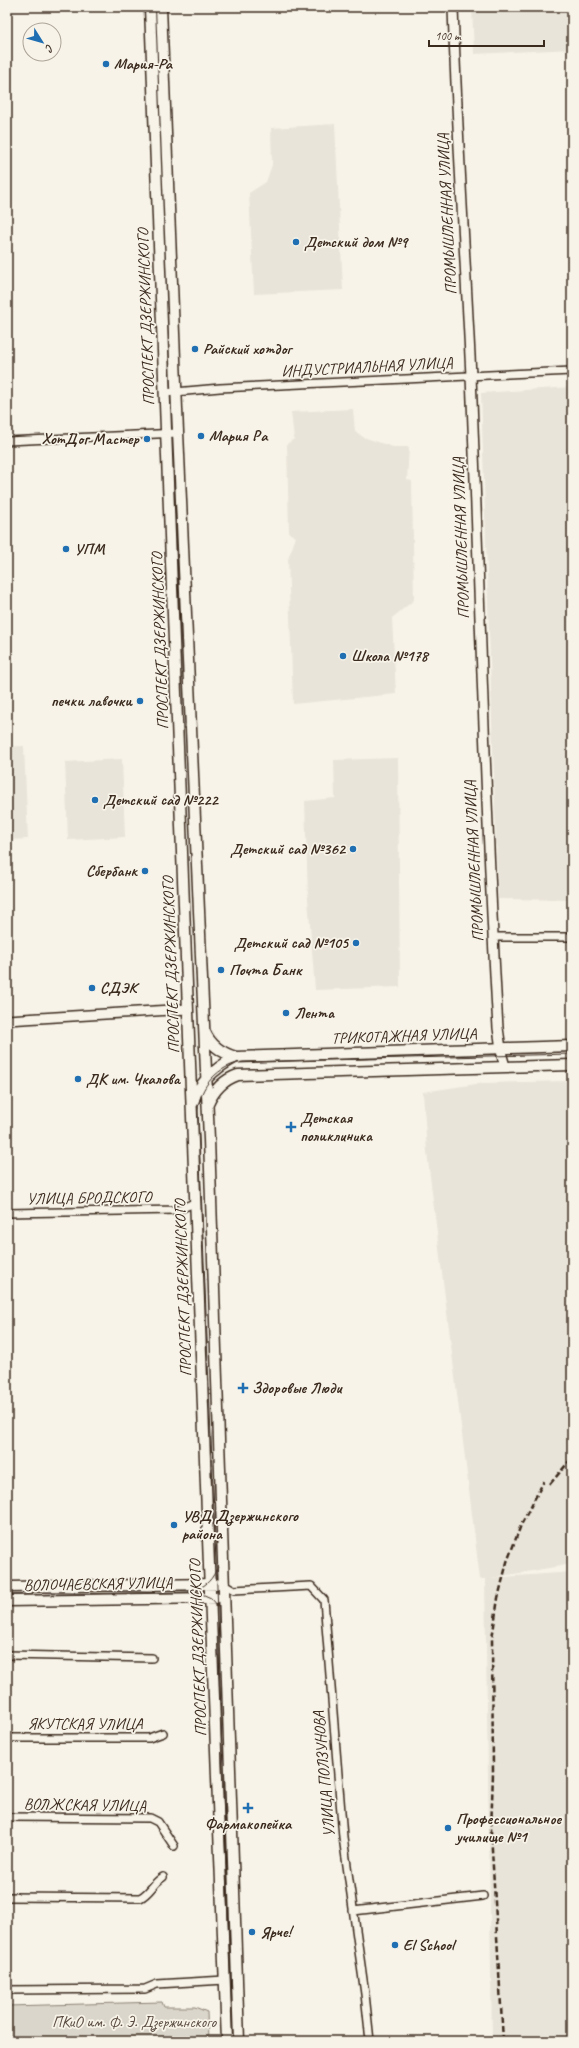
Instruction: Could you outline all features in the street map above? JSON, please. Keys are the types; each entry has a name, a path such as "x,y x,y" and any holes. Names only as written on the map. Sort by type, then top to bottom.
{"main road":[{"name":"ПРОСПЕКТ ДЗЕРЖИНСКОГО","path":"150,7 194,1204 228,2041"},
{"name":"ПРОСПЕКТ ДЗЕРЖИНСКОГО","path":"161,7 176,391 208,1106 239,2041"},
{"path":"204,1027 209,1041 220,1051 236,1057"},
{"path":"188,1030 205,1057 218,1068 238,1075"},
{"name":"ТРИКОТАЖНАЯ УЛИЦА","path":"236,1057 572,1046"},
{"path":"191,1111 198,1088 218,1068 236,1057"},
{"name":"ТРИКОТАЖНАЯ УЛИЦА","path":"238,1075 572,1065"},
{"path":"208,1106 219,1085 230,1077 238,1075"},
{"name":"ВОЛОЧАЕВСКАЯ УЛИЦА","path":"7,1587 224,1584"},
{"name":"ВОЛОЧАЕВСКАЯ УЛИЦА","path":"7,1601 224,1598"},
{"path":"225,1980 236,1978"}],"street":[{"name":"ПРОМЫШЛЕННАЯ УЛИЦА","path":"453,7 456,110 471,377 480,660 493,937 500,1048 505,1066"},
{"name":"ИНДУСТРИАЛЬНАЯ УЛИЦА","path":"164,393 176,391 572,371"},
{"path":"7,441 178,433"},
{"path":"493,937 572,937"},
{"path":"7,1020 187,1009"},
{"name":"УЛИЦА БРОДСКОГО","path":"7,1213 178,1210 194,1204"},
{"path":"224,1584 234,1590 224,1598"},
{"name":"УЛИЦА ПОЛЗУНОВА","path":"234,1590 311,1586 324,1600 343,1837 370,2041"},
{"path":"7,1655 152,1658"},
{"name":"ЯКУТСКАЯ УЛИЦА","path":"7,1738 149,1738 163,1733"},
{"name":"ВОЛЖСКАЯ УЛИЦА","path":"7,1817 150,1818 158,1822 174,1846"},
{"path":"7,1897 140,1898 147,1894 155,1882 163,1877"},
{"path":"353,1911 483,1896"},
{"path":"7,1990 145,1989 157,1984 225,1980"}],"shaded area":[{"path":"472,7 568,7 568,20 572,20 572,49 474,54"},
{"name":"Детский дом №9","path":"335,124 343,290 254,294 249,193 266,182 272,165 271,128"},
{"path":"572,387 572,900 498,899 481,393"},
{"path":"353,409 355,431 363,437 393,447 409,447 407,480 412,481 414,600 392,618 396,694 293,704 288,559 296,537 289,533 287,444 294,439 291,412"},
{"path":"24,746 28,839 7,840 7,747"},
{"path":"398,758 400,987 315,990 308,899 305,801 335,798 334,760"},
{"name":"Детский сад №222","path":"122,759 125,837 68,840 65,762"},
{"path":"572,1081 572,1564 491,1578 572,1572 572,2041 492,2041 485,1579 480,1579 427,1152 423,1092 483,1083"}],"green space":[{"name":"ПКиО им. Ф. Э. Дзержинского","path":"162,2002 164,2007 195,2007 207,2012 208,2041 7,2041 7,2006"}],"tram line":[{"path":"233,2041 198,1111 202,1093 206,1085 218,1072 226,1067 243,1062 572,1054"},
{"path":"7,1595 188,1592 205,1585 214,1575 216,1570"},
{"path":"193,1590 211,1598 219,1607"}],"railway":[{"path":"550,1484 572,1458"},
{"path":"503,2041 491,1832 493,1773 492,1639 498,1598 507,1562 521,1525 544,1481"}],"place":[{"name":"Мария-Ра","path":"106,64"},
{"name":"Детский дом №9","path":"296,242"},
{"name":"Райский хотдог","path":"195,349"},
{"name":"Мария Ра","path":"201,436"},
{"name":"ХотДог Мастер","path":"147,439"},
{"name":"УПМ","path":"66,549"},
{"name":"Школа №178","path":"343,656"},
{"name":"печки лавочки","path":"140,701"},
{"name":"Детский сад №222","path":"95,800"},
{"name":"Детский сад №362","path":"353,849"},
{"name":"Сбербанк","path":"145,871"},
{"name":"Детский сад №105","path":"356,943"},
{"name":"Почта Банк","path":"221,970"},
{"name":"СДЭК","path":"92,988"},
{"name":"Лента","path":"286,1013"},
{"name":"ДК им. Чкалова","path":"78,1079"},
{"name":"Детская поликлиника","path":"291,1127"},
{"name":"Здоровые Люди","path":"243,1388"},
{"name":"УВД Дзержинского района","path":"174,1525"},
{"name":"Фармакопейка","path":"248,1808"},
{"name":"Профессиональное училище №1","path":"448,1828"},
{"name":"Ярче!","path":"252,1932"},
{"name":"El School","path":"395,1945"}]}
